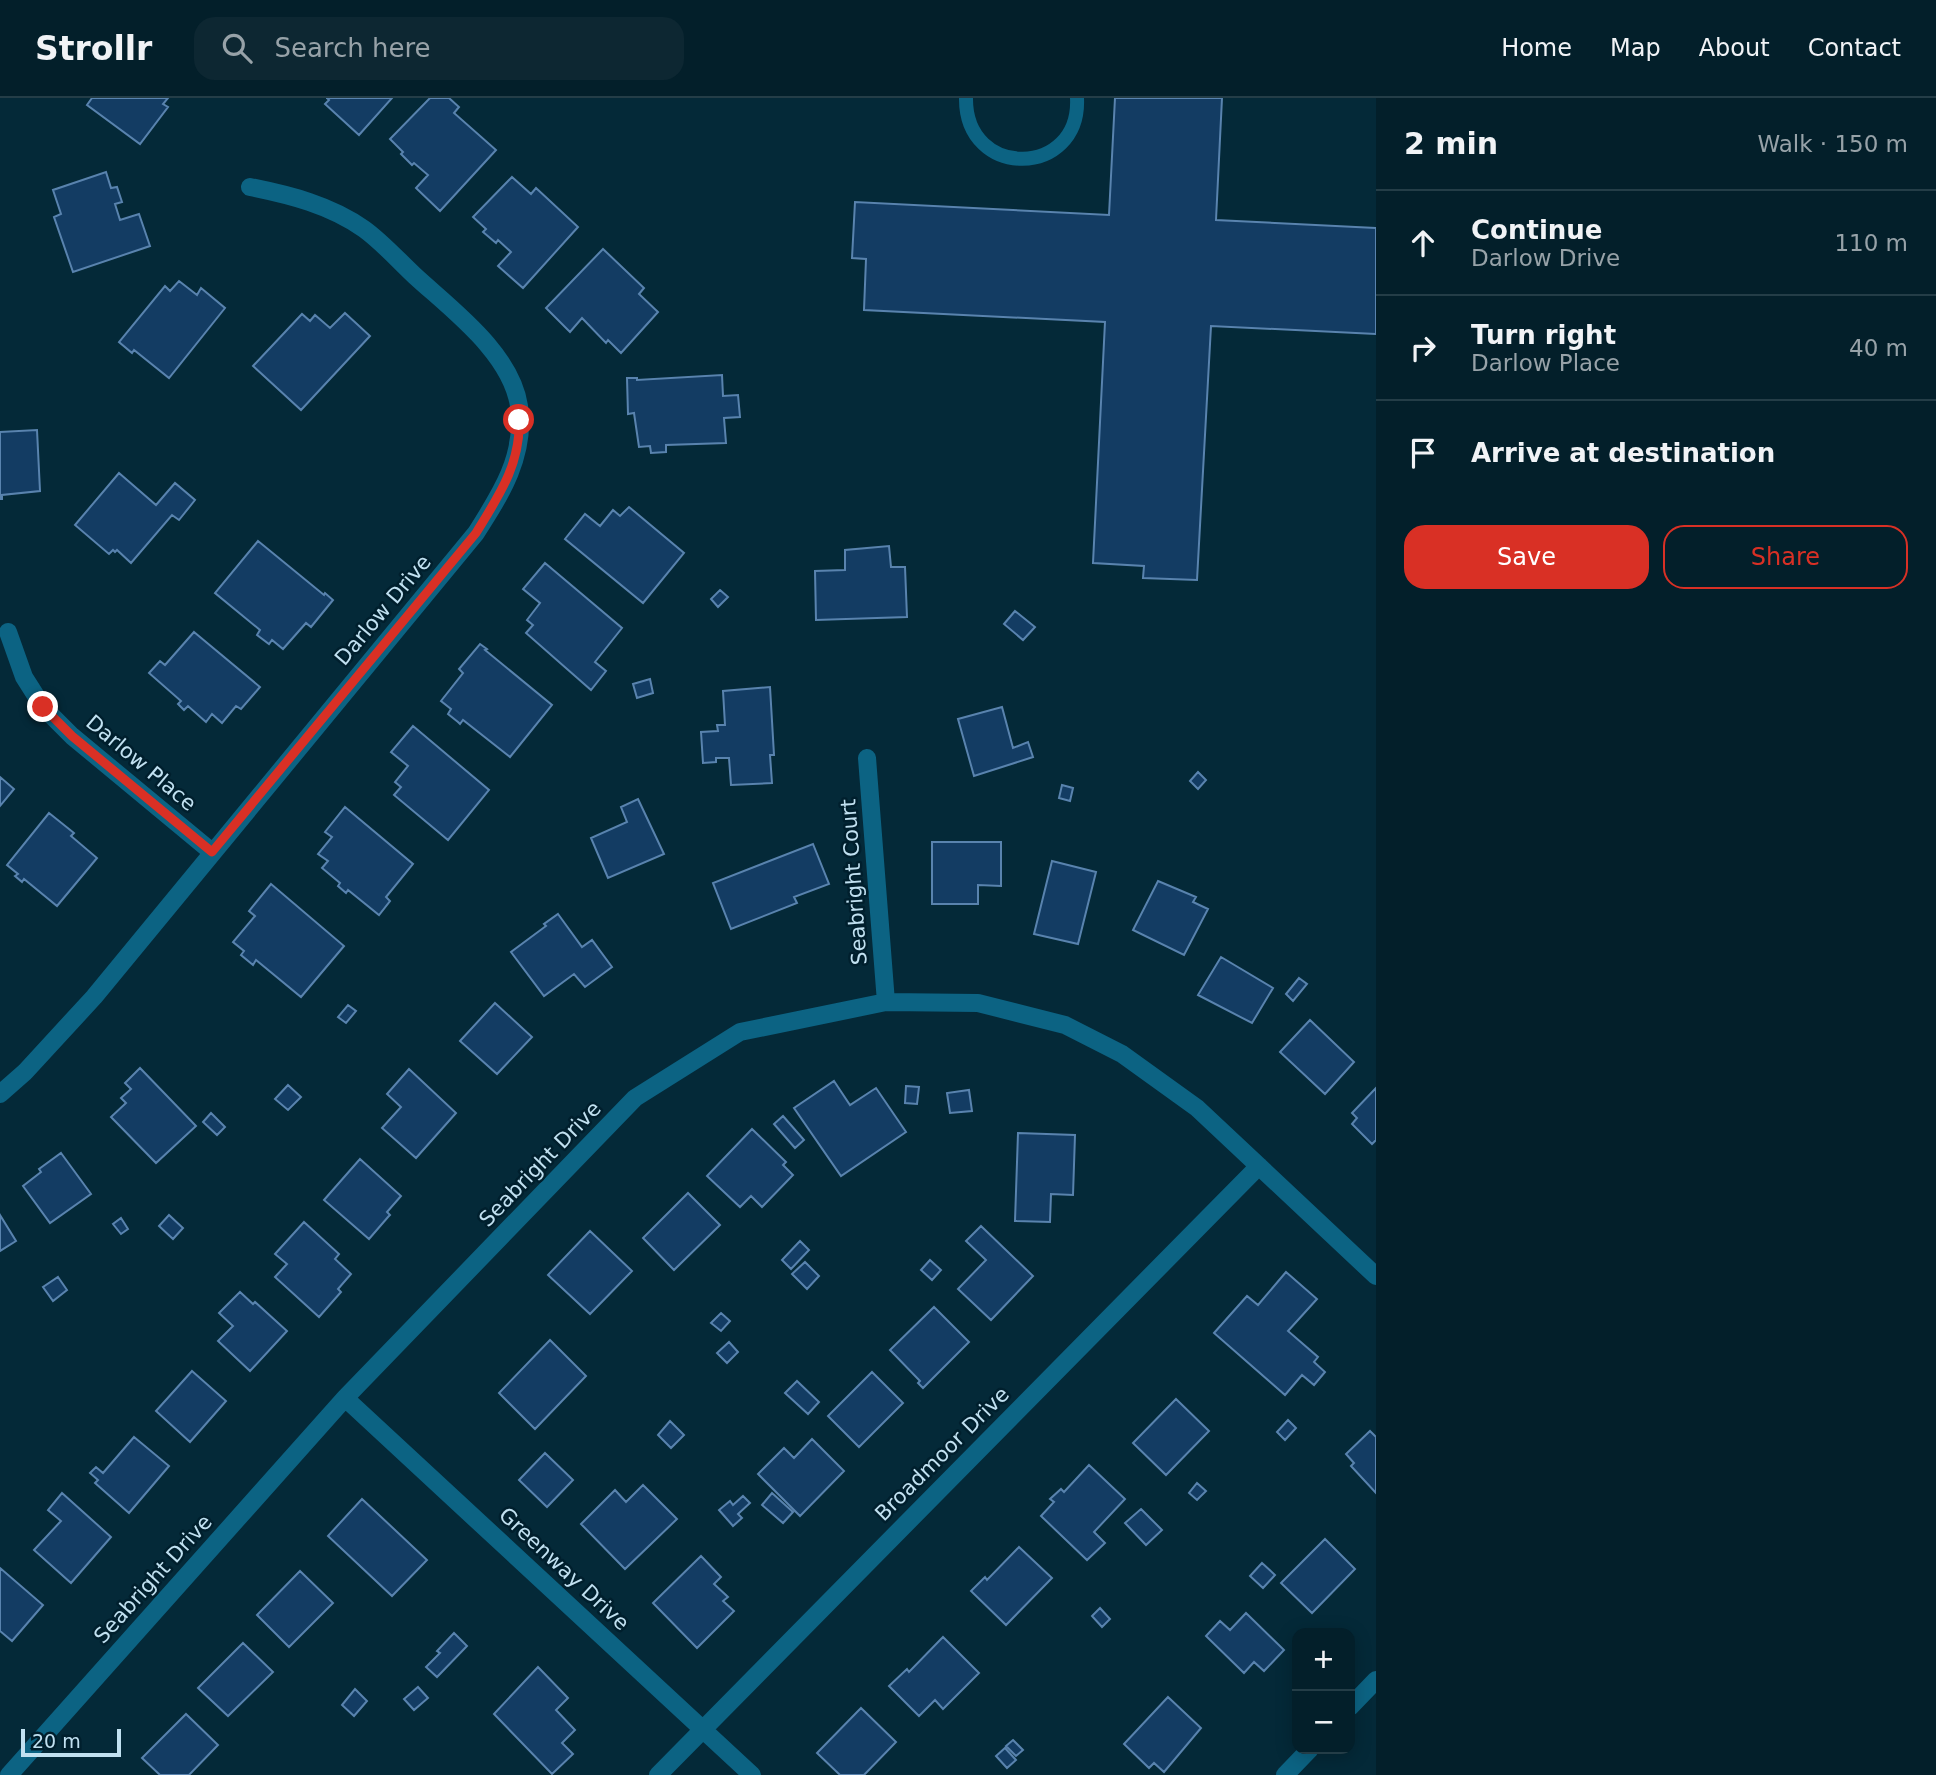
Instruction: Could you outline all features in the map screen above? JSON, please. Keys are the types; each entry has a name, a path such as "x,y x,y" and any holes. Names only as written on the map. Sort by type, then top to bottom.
{"street":[{"name":"Darlow Drive","path":"0,1094 25,1072 94,997 476,533 501,494 516,460 520,435 519,404 505,368 482,338 364,229 326,208 293,195 250,187"},
{"name":"Darlow Place","path":"8,632 24,677 43,707 72,736 212,852"},
{"name":"Seabright Court","path":"867,758 886,1002"},
{"name":"Seabright Drive","path":"9,1775 345,1398 635,1098 740,1032 886,1002 978,1003 1065,1025 1122,1054 1197,1108 1376,1276"},
{"name":"Broadmoor Drive","path":"658,1775 1259,1166"},
{"name":"Greenway Drive","path":"345,1398 752,1775"},
{"path":"1355,1702 1376,1680"},
{"path":"1285,1775 1305,1754"}],"lane":[{"path":"967,98 967,116 982,144 1010,159 1026,160 1055,149 1066,138 1074,124 1078,109 1077,98"}],"building":[{"path":"92,98 168,98 163,104 168,107 140,144 87,105"},
{"path":"327,98 392,98 359,135 325,104 329,100"},
{"path":"430,98 449,98 459,107 454,113 496,150 440,211 416,188 428,175 414,163 412,165 390,139"},
{"path":"1115,98 1222,98 1216,220 1376,228 1376,334 1211,326 1197,580 1143,578 1144,566 1093,563 1105,322 864,310 866,259 852,258 855,202 1109,215"},
{"path":"106,172 111,188 117,187 122,202 115,204 120,220 139,214 150,246 73,272 54,217 61,214 53,190"},
{"path":"512,177 531,194 536,188 578,227 523,288 498,266 511,252 498,240 496,243 483,232 486,229 473,217"},
{"path":"603,249 644,288 639,294 658,312 621,353 608,340 606,343 582,318 570,332 546,308"},
{"path":"179,281 197,295 201,288 225,308 169,378 134,350 132,353 119,342 165,286 170,291"},
{"path":"345,313 370,336 301,410 253,366 302,314 310,321 315,315 330,328"},
{"path":"722,375 723,396 738,395 740,417 724,418 726,443 666,445 666,452 651,453 650,446 639,447 634,413 628,414 627,378 637,380"},
{"path":"37,430 40,491 2,495 0,499 0,432"},
{"path":"119,473 156,505 175,483 195,500 179,520 172,515 131,563 117,550 109,554 75,525"},
{"path":"629,507 684,553 643,603 565,539 585,514 600,526 613,510 620,516"},
{"path":"258,541 333,600 311,627 306,623 283,649 272,640 269,644 257,635 260,630 215,593"},
{"path":"889,546 891,567 905,567 907,617 816,620 815,571 845,570 845,550"},
{"path":"545,563 622,628 595,662 606,671 591,690 526,633 533,625 527,620 540,603 523,589"},
{"path":"720,590 728,597 718,607 711,599"},
{"path":"1015,611 1035,627 1023,640 1004,624"},
{"path":"194,632 260,687 241,709 236,706 222,723 212,714 206,722 188,706 184,710 178,704 181,701 149,673 160,661 165,665"},
{"path":"480,644 552,705 510,757 463,720 460,724 448,714 451,709 441,701 463,673 459,669"},
{"path":"650,679 653,693 637,698 633,684"},
{"path":"770,687 774,755 770,755 772,783 731,785 729,758 716,758 716,762 703,763 701,732 718,731 717,725 725,725 723,691"},
{"path":"1002,707 1013,748 1028,742 1033,757 974,776 958,719"},
{"path":"413,726 489,790 448,840 394,795 401,787 395,782 408,766 391,752"},
{"path":"1198,772 1206,780 1198,789 1190,781"},
{"path":"0,777 14,789 0,806"},
{"path":"1062,785 1073,788 1070,801 1059,798"},
{"path":"638,799 664,854 608,878 591,838 627,822 621,807"},
{"path":"345,807 413,864 386,897 390,901 379,915 348,890 346,893 338,886 340,883 322,868 328,861 318,854 332,837 325,832"},
{"path":"49,813 74,833 71,836 97,858 57,906 24,879 22,882 15,876 18,874 7,865"},
{"path":"932,842 1001,842 1001,886 978,885 978,904 932,904"},
{"path":"813,844 829,884 794,897 797,903 731,929 713,883"},
{"path":"1052,861 1096,872 1078,944 1034,934"},
{"path":"1158,881 1196,897 1193,902 1208,909 1184,955 1133,930"},
{"path":"271,884 344,946 301,997 256,960 253,965 241,955 244,951 233,942 255,916 249,911"},
{"path":"558,914 582,947 592,940 612,967 585,987 574,974 544,996 511,952"},
{"path":"1221,957 1273,988 1252,1023 1198,995"},
{"path":"1299,978 1307,984 1293,1001 1286,994"},
{"path":"495,1003 532,1037 497,1074 460,1041"},
{"path":"348,1005 356,1011 346,1023 338,1017"},
{"path":"1310,1020 1354,1062 1325,1094 1280,1052"},
{"path":"140,1068 196,1126 156,1163 111,1117 126,1103 121,1098 131,1089 125,1083"},
{"path":"409,1069 456,1113 416,1158 382,1128 401,1107 387,1094"},
{"path":"834,1081 850,1105 876,1088 906,1132 841,1176 794,1108"},
{"path":"288,1085 301,1097 288,1110 275,1099"},
{"path":"906,1086 919,1087 917,1104 905,1103"},
{"path":"1376,1088 1376,1140 1372,1144 1352,1124 1357,1118 1352,1113"},
{"path":"969,1090 972,1111 950,1113 947,1093"},
{"path":"211,1113 225,1127 217,1135 203,1122"},
{"path":"783,1116 804,1140 795,1148 774,1124"},
{"path":"752,1129 786,1162 783,1165 793,1175 762,1207 751,1196 740,1207 707,1176"},
{"path":"1018,1133 1075,1135 1073,1195 1051,1194 1050,1222 1015,1221"},
{"path":"61,1153 91,1194 50,1223 23,1186 41,1172 39,1169"},
{"path":"360,1159 401,1196 387,1212 390,1215 369,1239 324,1200"},
{"path":"688,1193 720,1225 674,1270 643,1238"},
{"path":"0,1215 16,1241 0,1251"},
{"path":"169,1215 183,1228 173,1239 159,1226"},
{"path":"121,1218 128,1229 121,1234 113,1224"},
{"path":"304,1222 339,1254 335,1259 351,1274 338,1289 341,1292 319,1317 275,1277 287,1264 275,1254"},
{"path":"981,1226 1033,1276 991,1320 958,1289 986,1260 966,1241"},
{"path":"590,1231 632,1271 590,1314 548,1275"},
{"path":"800,1241 809,1250 791,1269 782,1260"},
{"path":"930,1260 941,1270 932,1280 921,1270"},
{"path":"805,1262 819,1276 807,1289 792,1274"},
{"path":"1286,1272 1317,1299 1288,1331 1318,1357 1314,1362 1325,1372 1314,1385 1302,1375 1285,1395 1214,1333 1247,1296 1258,1305"},
{"path":"58,1277 67,1290 53,1301 43,1287"},
{"path":"240,1292 287,1331 250,1371 218,1341 233,1326 219,1313"},
{"path":"934,1307 969,1342 923,1388 918,1383 920,1381 890,1350"},
{"path":"721,1313 730,1321 721,1331 711,1323"},
{"path":"550,1340 586,1376 535,1429 499,1393"},
{"path":"729,1342 738,1352 727,1363 717,1353"},
{"path":"192,1371 226,1401 190,1442 156,1411"},
{"path":"872,1372 903,1403 859,1447 828,1416"},
{"path":"797,1381 819,1402 808,1414 785,1393"},
{"path":"1176,1399 1209,1431 1166,1475 1133,1443"},
{"path":"1288,1420 1296,1428 1285,1440 1277,1432"},
{"path":"670,1421 684,1435 671,1448 658,1435"},
{"path":"1370,1431 1376,1437 1376,1493 1351,1466 1354,1463 1346,1454"},
{"path":"134,1437 169,1466 129,1513 95,1483 98,1480 90,1473 96,1467 103,1473"},
{"path":"812,1439 844,1471 800,1516 758,1474 784,1448 794,1458"},
{"path":"545,1453 573,1480 547,1507 519,1480"},
{"path":"1089,1465 1125,1499 1094,1532 1105,1543 1087,1560 1041,1516 1054,1502 1050,1499 1061,1489 1064,1492"},
{"path":"1197,1483 1206,1491 1197,1500 1189,1493"},
{"path":"643,1485 677,1519 625,1569 581,1524 615,1490 626,1502"},
{"path":"62,1493 111,1537 71,1583 34,1550 61,1521 48,1510"},
{"path":"772,1493 793,1512 783,1523 762,1505"},
{"path":"743,1496 750,1503 738,1514 742,1518 733,1526 719,1510 730,1501 733,1505"},
{"path":"362,1499 427,1560 392,1596 328,1536"},
{"path":"1141,1509 1162,1530 1146,1545 1125,1523"},
{"path":"1325,1539 1355,1569 1312,1613 1281,1583"},
{"path":"1019,1547 1052,1578 1006,1625 971,1591 985,1577 987,1580"},
{"path":"701,1556 721,1577 714,1584 728,1597 723,1601 734,1611 697,1648 653,1603"},
{"path":"1262,1563 1275,1575 1263,1588 1250,1576"},
{"path":"0,1568 43,1605 12,1641 0,1631"},
{"path":"300,1571 333,1603 289,1647 257,1615"},
{"path":"1100,1608 1110,1619 1102,1627 1092,1616"},
{"path":"1246,1613 1284,1650 1264,1671 1254,1662 1244,1673 1206,1636 1220,1621 1230,1630"},
{"path":"454,1633 467,1646 437,1677 426,1667"},
{"path":"943,1637 979,1673 943,1709 935,1700 919,1716 889,1686 907,1669 909,1672"},
{"path":"243,1643 273,1672 228,1716 198,1688"},
{"path":"538,1667 568,1698 556,1710 575,1730 562,1743 573,1754 552,1774 494,1714"},
{"path":"418,1687 428,1698 414,1710 404,1699"},
{"path":"355,1689 367,1701 354,1716 342,1705"},
{"path":"1168,1697 1201,1728 1164,1772 1154,1763 1149,1768 1124,1744"},
{"path":"861,1708 896,1742 864,1775 840,1775 817,1753"},
{"path":"186,1714 218,1745 189,1775 160,1775 142,1758"},
{"path":"1013,1740 1023,1750 1016,1756 1006,1746"},
{"path":"1005,1748 1016,1760 1007,1768 996,1756"}],"route":[{"path":"43,707 72,736 212,852 476,533 501,494 516,460 520,435 519,420"}]}
